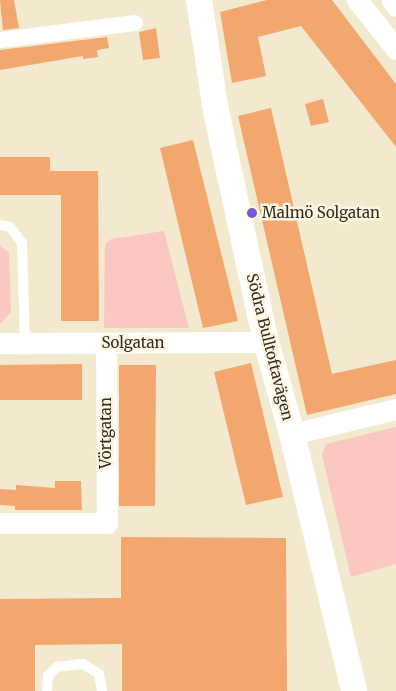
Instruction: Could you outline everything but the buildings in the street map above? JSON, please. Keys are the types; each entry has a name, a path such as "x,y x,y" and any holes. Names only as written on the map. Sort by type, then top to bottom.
{"street":[{"name":"Södra Bulltoftavägen","path":"199,0 266,342 292,434 354,691"},
{"path":"357,0 396,49"},
{"path":"392,0 396,6"},
{"path":"0,40 135,23"},
{"name":"Solgatan","path":"0,343 266,342"},
{"name":"Vörtgatan","path":"0,523 107,523 106,343"},
{"path":"292,434 396,409"}],"lane":[{"path":"0,225 10,227 22,243 26,343"},
{"path":"47,691 48,676 57,667 83,664 99,674 102,691"}],"shaded area":[{"path":"164,231 189,328 104,328 105,244 111,239"},
{"path":"0,246 9,253 11,312 0,324"},
{"path":"396,427 396,564 351,577 322,455 326,444"}],"place":[{"name":"Malmö Solgatan","path":"252,213"}]}
